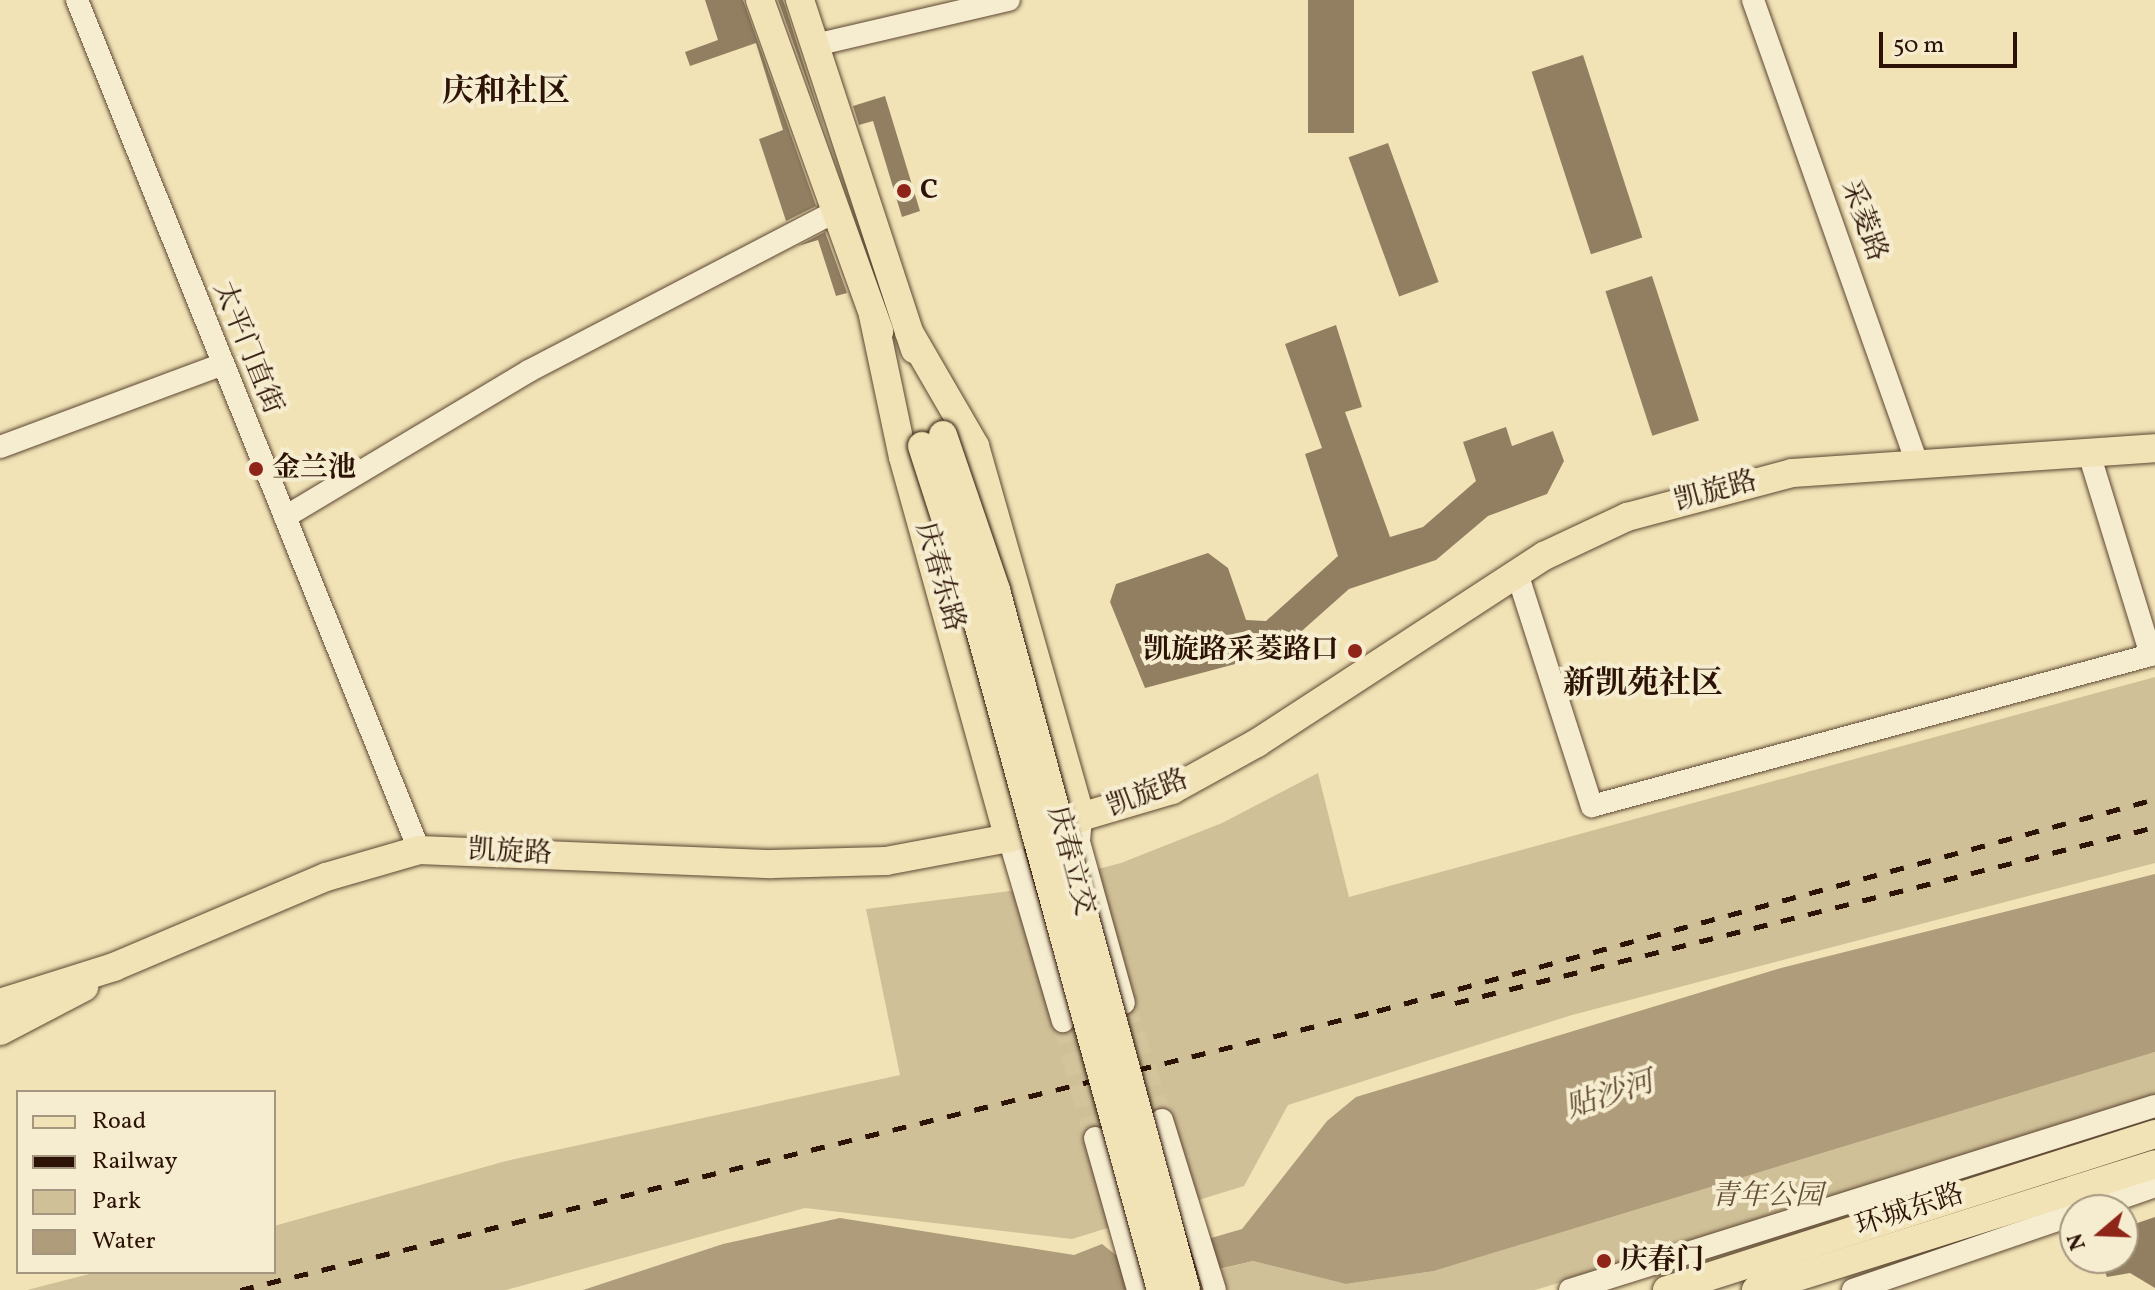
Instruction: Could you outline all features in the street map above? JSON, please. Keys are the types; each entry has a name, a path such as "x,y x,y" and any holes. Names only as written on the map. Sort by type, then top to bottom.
{"main road":[{"name":"庆春东路","path":"760,0 873,315 933,440"},
{"path":"800,0 909,332 933,440"},
{"name":"庆春东路","path":"873,315 903,457 1009,838"},
{"path":"909,332 975,446 1081,818"},
{"name":"庆春立交","path":"933,440 971,598 1161,1290"},
{"name":"庆春立交","path":"933,440 996,590 1186,1290"},
{"name":"凯旋路","path":"0,1003 114,967 326,877 419,850 786,864 886,861 1009,838 1172,790 1245,750 1517,573 1627,517 1720,487 1917,462 2155,448"},
{"path":"0,1031 37,1018 114,967"},
{"name":"环城东路","path":"1667,1290 2155,1134"},
{"name":"环城东路","path":"1774,1287 2155,1164"}],"street":[{"name":"太平门直街","path":"77,0 221,365 419,850"},
{"path":"815,45 1009,0"},
{"name":"采菱路","path":"1753,0 1917,462"},
{"path":"285,517 529,371 834,212"},
{"path":"0,447 221,365"},
{"path":"1517,573 1592,806 2151,655 2089,454"},
{"path":"1081,818 1079,842 1124,1003"},
{"path":"1009,838 1063,1021"},
{"path":"1570,1290 2155,1106"},
{"path":"1162,1120 1215,1290"},
{"path":"1095,1138 1138,1290"},
{"path":"2132,1194 2155,1186"},
{"name":"环城东路","path":"1853,1290 2059,1219"}],"green space":[{"path":"2155,677 2155,863 1572,1015 1288,1105 1244,1186 1072,1239 805,1208 506,1290 27,1290 89,1274 276,1274 276,1225 506,1161 900,1075 866,909 1018,890 1121,863 1222,823 1318,773 1349,897"},
{"name":"青年公园","path":"2155,1052 2155,1106 1535,1290 1227,1290 1221,1269 1253,1261 1346,1284 1434,1271"}],"water":[{"name":"贴沙河","path":"2155,874 2155,1052 1434,1271 1346,1284 1253,1261 1130,1290 583,1290 723,1244 840,1218 1074,1255 1102,1244 1126,1263 1242,1229 1327,1121 1356,1097 1781,968"}],"building":[{"path":"705,0 743,0 816,206 786,221 759,139 783,130 756,43 690,66 685,52 718,40"},
{"path":"778,0 783,0 825,131"},
{"path":"1308,0 1354,0 1354,133 1308,133"},
{"path":"1583,55 1642,238 1591,254 1532,72"},
{"path":"885,96 920,211 902,217 873,121 859,125 853,106"},
{"path":"1388,143 1439,282 1399,296 1349,157"},
{"path":"825,232 847,293 836,296 818,240 798,246"},
{"path":"1652,276 1699,421 1652,436 1605,291"},
{"path":"1336,325 1362,407 1345,412 1390,537 1423,527 1476,481 1463,442 1506,427 1512,446 1553,431 1564,461 1547,494 1488,516 1436,560 1349,589 1277,653 1145,688 1110,602 1116,584 1208,553 1228,568 1246,620 1266,621 1338,556 1305,454 1322,448 1285,344"},
{"path":"2155,1217 2155,1288 2132,1274 2139,1274 2139,1222"}],"tunnel":[{"path":"1124,1003 1162,1120"},
{"path":"1063,1021 1095,1138"}],"railway":[{"path":"240,1290 1377,1011 2155,799"},
{"path":"1455,1003 2155,827"}],"place":[{"name":"C","path":"904,191"},
{"name":"金兰池","path":"256,469"},
{"name":"凯旋路采菱路口","path":"1355,651"},
{"name":"庆春门","path":"1604,1261"}],"district":[{"name":"庆和社区","path":"506,93"},
{"name":"新凯苑社区","path":"1643,685"}]}
